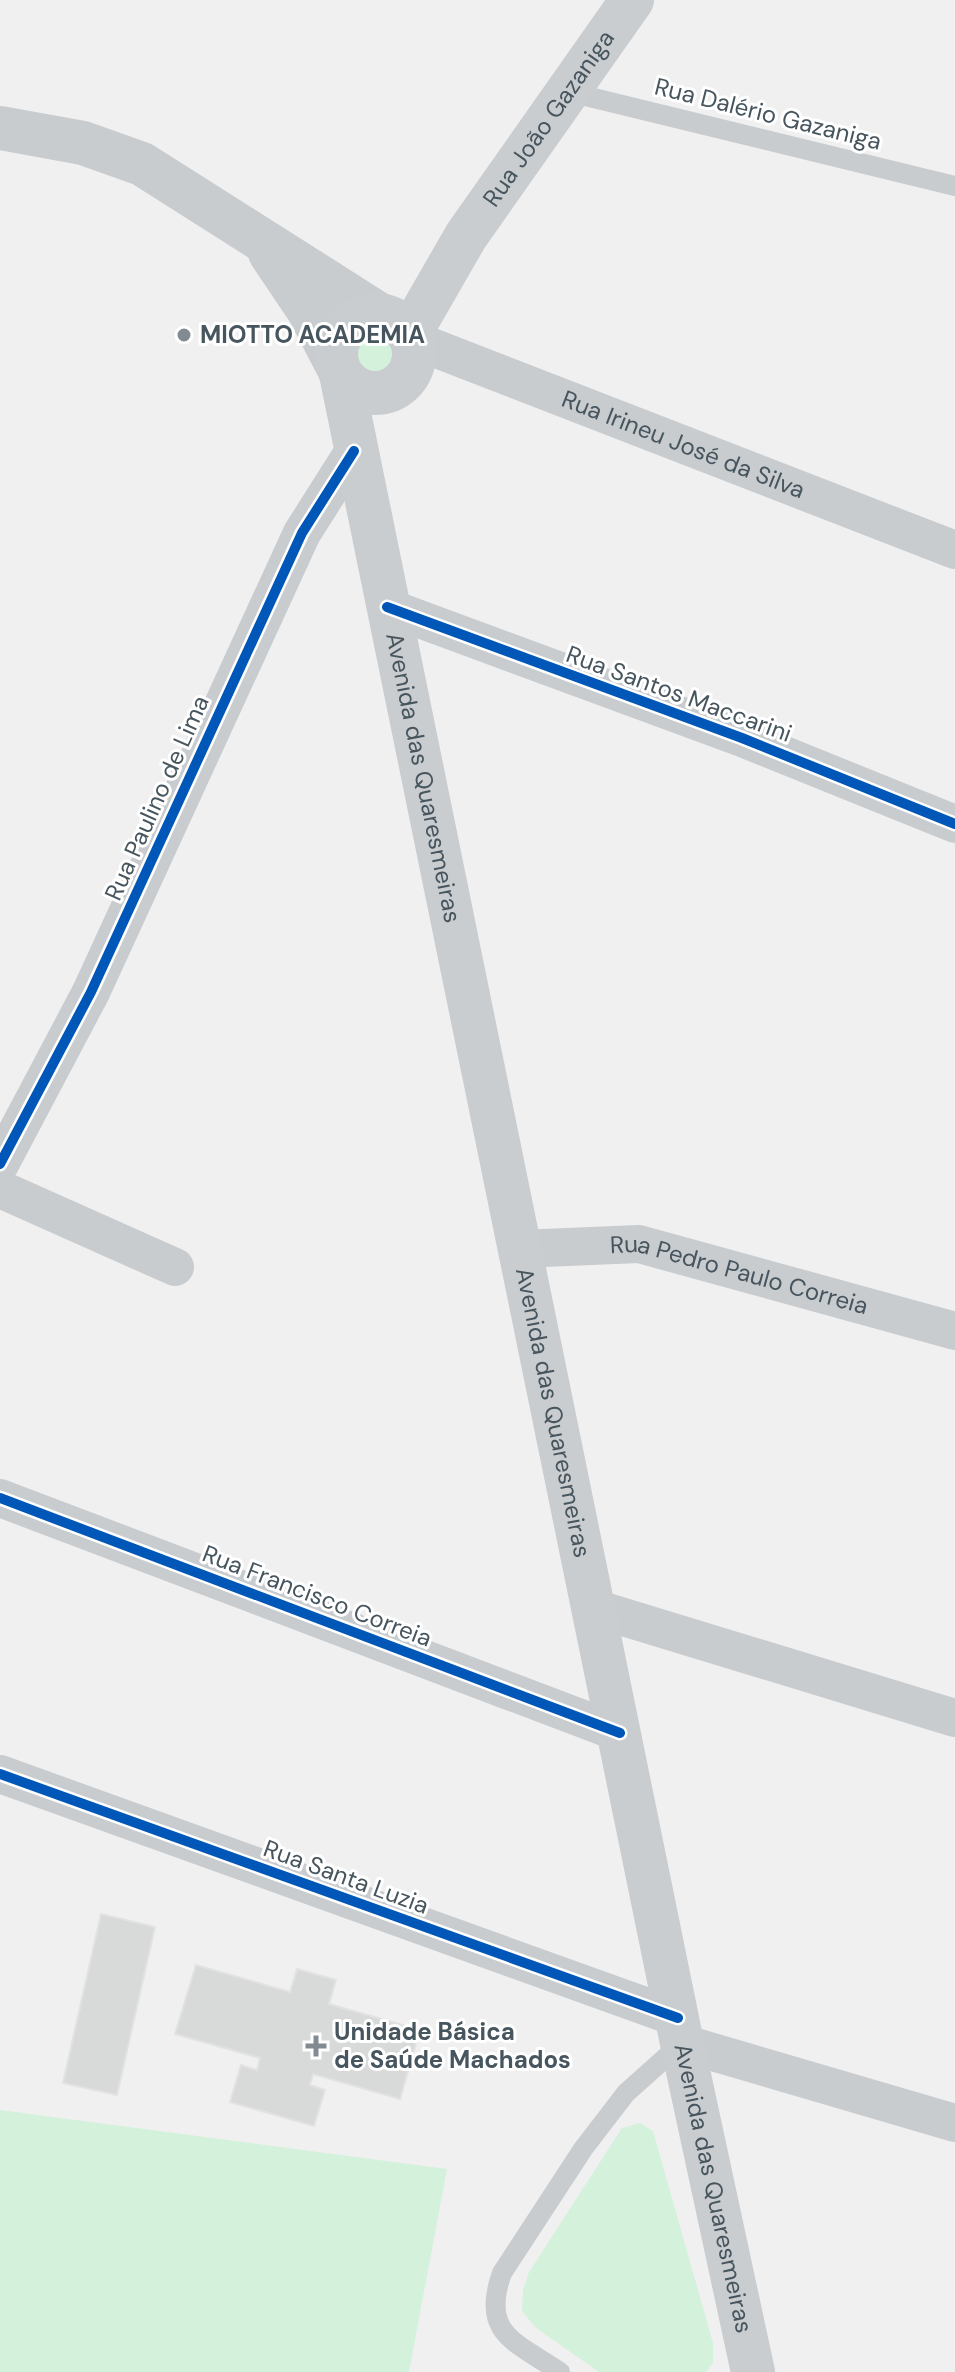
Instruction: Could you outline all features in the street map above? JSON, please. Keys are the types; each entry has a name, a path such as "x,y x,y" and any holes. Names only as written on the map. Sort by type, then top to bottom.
{"main road":[{"name":"Rua João Gazaniga","path":"397,327 466,236 632,0"},
{"path":"354,451 411,371 414,360 397,327 356,320 339,338 339,368 359,391 372,394 396,388"},
{"name":"Avenida das Quaresmeiras","path":"339,368 753,2372"}],"street":[{"path":"0,128 83,143 142,164 397,327"},
{"path":"262,241 309,311 339,368"},
{"name":"Rua Irineu José da Silva","path":"397,327 955,550"},
{"name":"Rua Paulino de Lima","path":"0,1164 91,992 295,547 354,451"},
{"name":"Rua Santos Maccarini","path":"387,607 755,743 955,824"},
{"path":"0,1189 175,1267"},
{"name":"Rua Pedro Paulo Correia","path":"519,1249 639,1244 955,1331"},
{"name":"Rua Francisco Correia","path":"0,1498 620,1733"},
{"path":"594,1608 955,1718"},
{"name":"Rua Santa Luzia","path":"0,1774 680,2030 955,2123"}],"lane":[{"name":"Rua Dalério Gazaniga","path":"569,92 955,186"},
{"path":"560,2372 500,2331 493,2314 499,2282 583,2149 680,2030"}],"green space":[{"path":"375,332 391,338 397,354 391,370 375,376 359,370 353,354 359,338"},
{"path":"0,2110 447,2169 409,2372 0,2372"},
{"path":"640,2123 653,2131 713,2343 713,2363 706,2372 599,2372 536,2328 522,2311 523,2290 529,2272 622,2128"}],"building":[{"path":"101,1914 155,1927 117,2095 63,2083"},
{"name":"Unidade Básica de Saúde Machados","path":"196,1965 290,1992 297,1969 336,1980 329,2004 420,2030 400,2099 313,2074 310,2085 325,2090 314,2126 230,2102 241,2065 257,2070 260,2058 175,2034"}],"cycle path":[{"path":"0,1164 91,992 302,533 354,451"},
{"path":"387,607 742,738 955,824"},
{"path":"0,1498 620,1733"},
{"path":"0,1774 678,2018"}],"place":[{"name":"MIOTTO ACADEMIA","path":"184,335"},
{"name":"Unidade Básica de Saúde Machados","path":"316,2046"}]}
